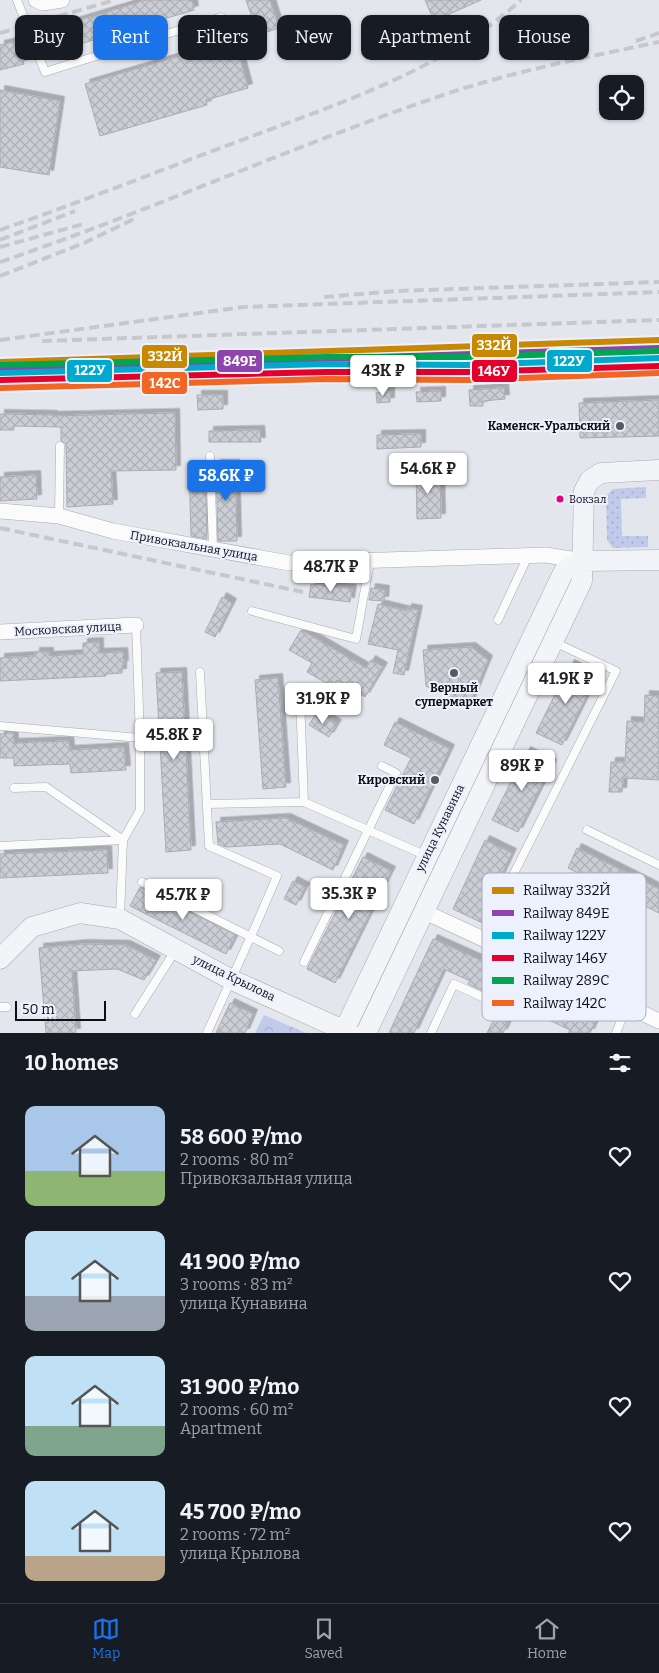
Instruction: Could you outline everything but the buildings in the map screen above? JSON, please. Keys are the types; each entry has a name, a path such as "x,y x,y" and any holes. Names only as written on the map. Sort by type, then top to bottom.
{"street":[{"path":"36,0 44,3 62,0"},
{"path":"583,561 584,490 590,480 601,473 659,470"},
{"name":"Привокзальная улица","path":"0,511 59,516 113,531 289,563 546,555 583,561 659,560"},
{"name":"улица Кунавина","path":"366,1033 554,642 582,581 583,561"},
{"name":"улица Кунавина","path":"346,1032 427,856 564,571 583,561"},
{"name":"Московская улица","path":"0,632 136,625"},
{"path":"425,912 482,939"},
{"path":"0,959 32,927 80,914 120,919"},
{"name":"улица Крылова","path":"120,919 232,980 346,1032"},
{"path":"646,1015 659,1021"}],"lane":[{"path":"17,0 45,72 178,30"},
{"path":"59,516 60,446"},
{"path":"210,456 213,549"},
{"path":"498,620 528,556"},
{"path":"252,611 356,639 370,561"},
{"path":"120,919 123,840 140,810 140,738 136,625"},
{"path":"514,873 616,671 554,642"},
{"path":"200,672 209,846 276,876 251,937 207,1033"},
{"path":"300,697 304,802"},
{"path":"0,726 140,738"},
{"path":"304,962 396,773 382,766"},
{"path":"14,788 46,787 123,840"},
{"path":"208,804 304,802 427,856"},
{"path":"587,830 659,865"},
{"path":"0,846 123,840"},
{"path":"142,882 278,951"},
{"path":"135,1014 176,949"},
{"path":"431,1033 454,984 482,997"},
{"path":"616,1033 621,1021"}],"green space":[{"path":"646,487 646,498 621,499 622,536 648,536 648,547 613,548 607,540 606,496 613,489"},
{"path":"264,1015 306,1033 255,1033"}],"railway":[{"path":"0,33 115,0"},
{"path":"0,230 388,83 458,47 490,25 521,0"},
{"path":"636,41 659,33"},
{"path":"0,262 446,94 525,71 659,42"},
{"path":"0,240 75,211"},
{"path":"0,276 84,243 136,218"},
{"path":"0,247 87,223"},
{"path":"324,297 397,291 659,282"},
{"path":"0,340 244,307 659,292"},
{"path":"42,341 659,320"},
{"path":"0,528 303,592"}],"rail line":[{"name":"332Й","path":"0,362 659,340"},
{"name":"849Е","path":"0,369 659,348"},
{"name":"289С","path":"0,365 326,357 466,357 659,351"},
{"name":"122У","path":"0,373 326,364 466,365 659,358"},
{"name":"146У","path":"0,380 326,372 466,372 659,366"},
{"name":"142С","path":"0,388 326,379 467,380 659,373"}],"place":[{"name":"Каменск-Уральский","path":"620,426"},
{"name":"Вокзал","path":"560,499"},
{"name":"Верный супермаркет","path":"454,673"},
{"name":"Кировский","path":"435,780"}]}
